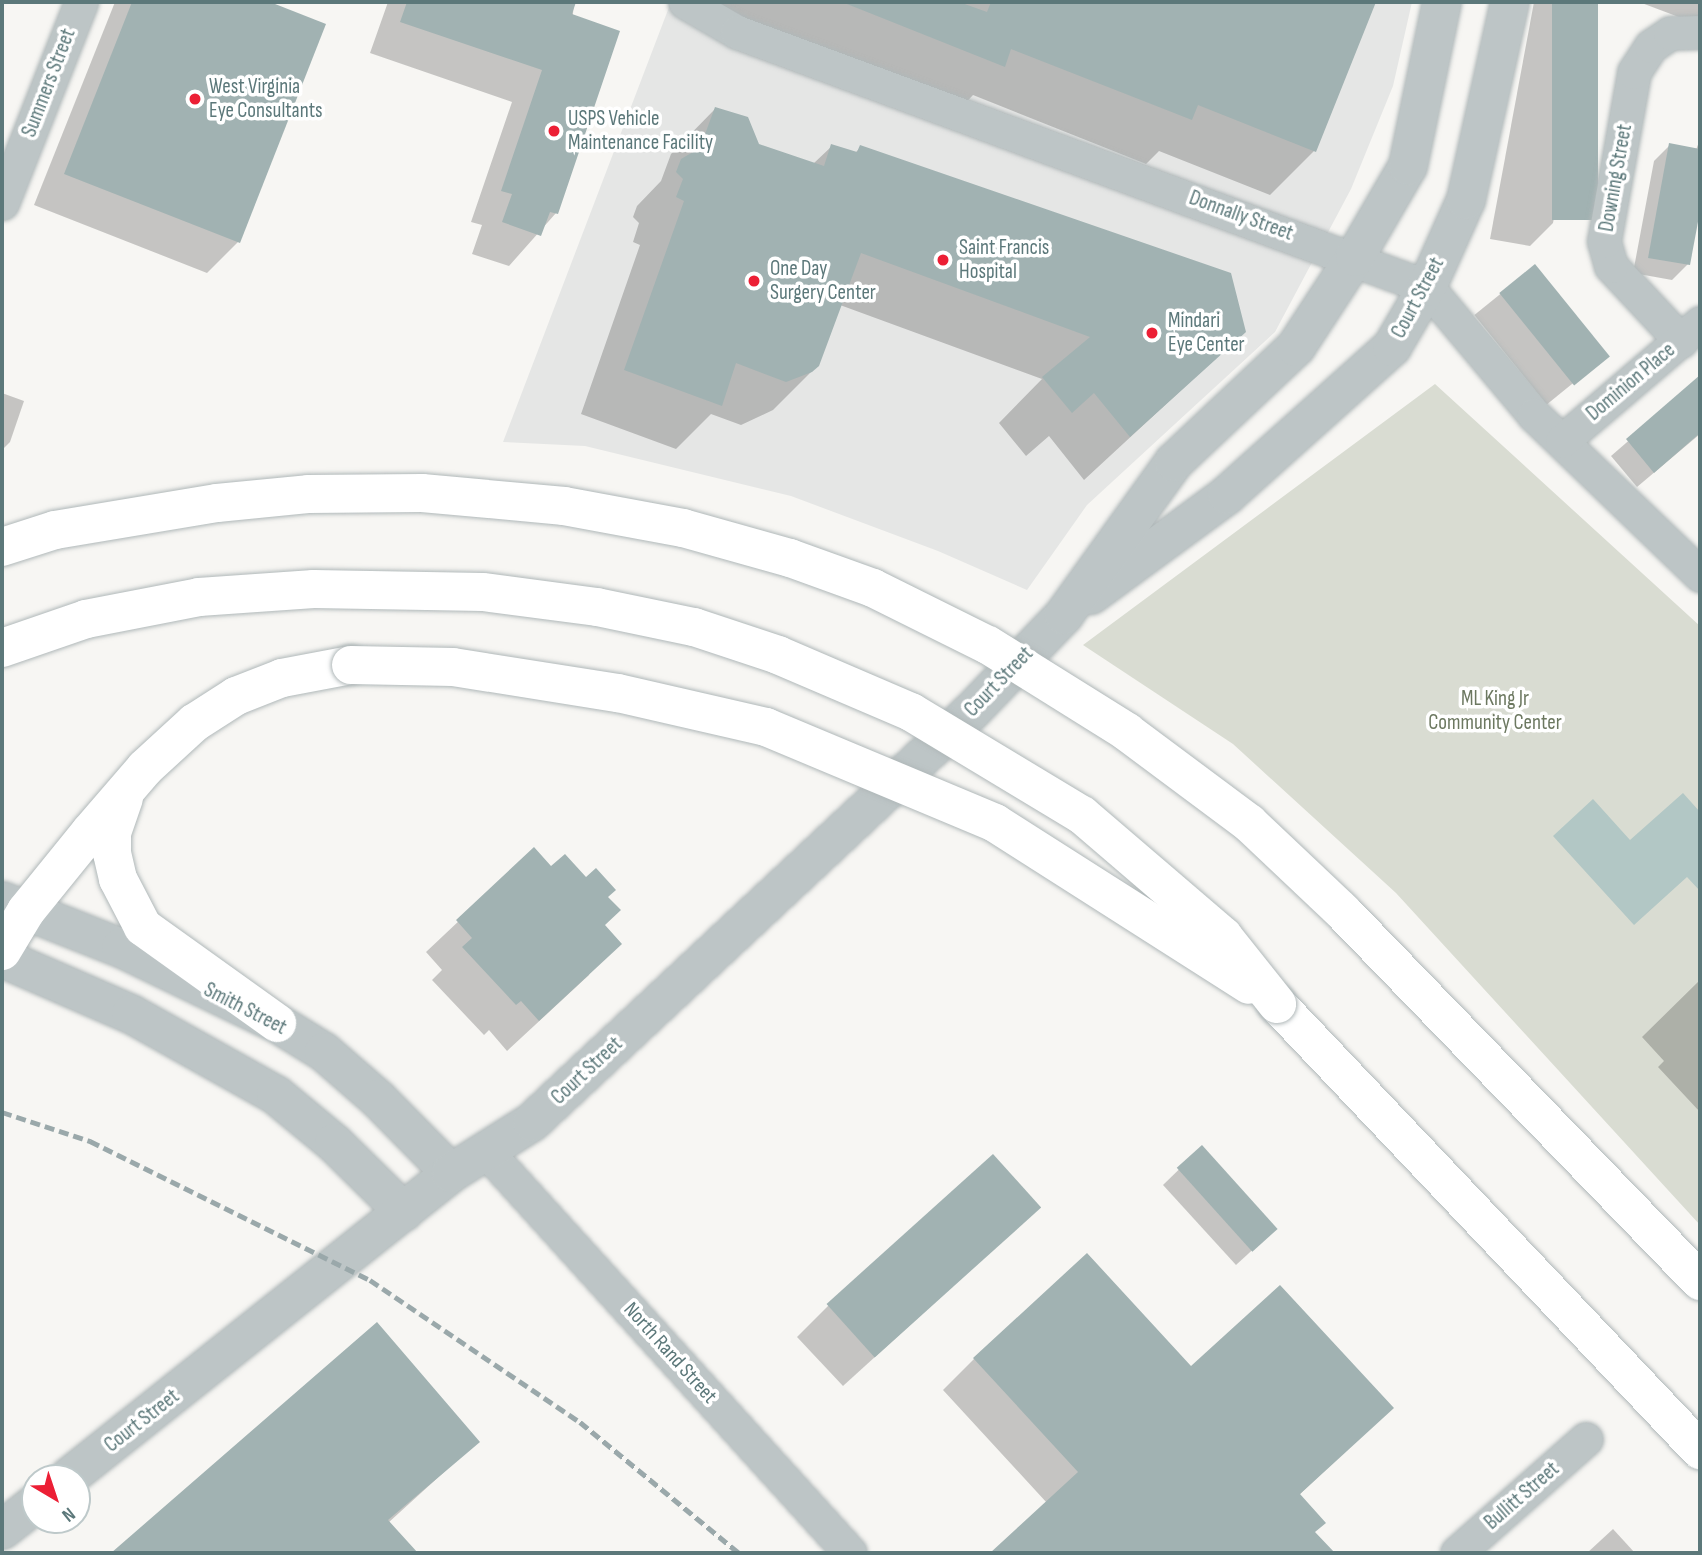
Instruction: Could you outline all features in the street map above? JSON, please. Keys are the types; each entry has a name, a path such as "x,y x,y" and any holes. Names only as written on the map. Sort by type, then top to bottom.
{"highway":[{"path":"2,547 55,530 217,503 308,494 422,493 564,506 683,528 790,558 873,588 1023,667 1127,732 1249,823 1342,911 1700,1281"},
{"path":"2,648 86,619 200,597 314,589 483,592 597,607 694,627 778,655 911,712 1082,816 1223,936 1277,1004 1700,1450"},
{"path":"2,951 14,906 194,723 236,696 282,678 351,665 453,667 618,693 766,727 995,823 1277,1004"},
{"path":"128,788 113,832 112,853 118,879 143,927 277,1023"}],"street":[{"name":"Summers Street","path":"2,204 81,2"},
{"name":"Donnally Street","path":"685,2 737,32 1355,257 1427,287 1562,441 1700,575"},
{"name":"Court Street","path":"86,1464 451,1173 488,1153 532,1122 972,711 1064,615 1174,462 1296,347 1355,257 1408,166 1442,2"},
{"name":"Court Street","path":"1064,615 1227,495 1386,352 1427,287 1465,200 1510,2"},
{"name":"Downing Street","path":"1691,332 1611,266 1604,241 1634,72 1651,46 1670,33 1700,32"},
{"name":"Dominion Place","path":"1562,441 1691,332"},
{"name":"Smith Street","path":"14,906 121,948 277,1023 324,1052 379,1098 451,1173"},
{"path":"2,958 131,1014 276,1095 404,1212"},
{"name":"North Rand Street","path":"488,1153 850,1553"},
{"name":"Bullitt Street","path":"1457,1553 1587,1439"},
{"path":"2,1530 21,1515"}],"shaded area":[{"name":"Saint Francis Hospital","path":"671,2 1412,2 1393,86 1351,189 1275,332 1087,505 1027,590 938,551 791,496 585,446 503,442"},
{"path":"1683,793 1700,812 1700,891 1687,877 1634,925 1553,836 1593,799 1630,840"}],"green space":[{"name":"ML King Jr Community Center","path":"1435,384 1700,626 1700,1225 1396,893 1233,744 1083,645"}],"building":[{"name":"West Virginia Eye Consultants","path":"132,2 270,2 326,24 240,243 64,174"},
{"name":"USPS Vehicle Maintenance Facility","path":"407,2 576,2 572,14 620,31 558,214 550,212 541,236 502,222 512,194 501,191 542,70 400,22"},
{"path":"842,2 959,2 987,12 991,2 1376,2 1316,152 1198,105 1192,120 1011,49 1005,67"},
{"path":"1552,2 1598,2 1598,220 1552,220"},
{"path":"715,107 748,117 759,144 824,166 831,144 857,152 860,145 1231,273 1246,332 1130,437 1094,393 1072,413 1042,377 1090,337 861,253 819,366 812,372 786,382 736,363 722,406 624,370 684,201 676,197 683,179 676,172 681,159 700,148"},
{"path":"1669,143 1700,149 1700,211 1690,265 1648,258"},
{"path":"1535,264 1610,356 1574,385 1499,293"},
{"path":"1700,375 1700,433 1654,473 1626,439"},
{"path":"534,847 551,866 565,854 586,877 596,868 616,890 608,897 621,910 605,925 622,944 539,1021 521,1001 516,1005 462,947 472,938 456,920"},
{"path":"1202,1145 1278,1229 1252,1252 1177,1168"},
{"path":"993,1154 1041,1208 875,1357 827,1304"},
{"path":"1087,1253 1191,1366 1280,1285 1394,1408 1300,1494 1326,1523 1315,1532 1335,1553 990,1553 1078,1472 973,1358"},
{"path":"377,1322 480,1442 388,1520 418,1553 111,1553"}],"railway":[{"path":"2,1112 90,1141 370,1280 580,1422 739,1553"}],"place":[{"name":"West Virginia Eye Consultants","path":"195,99"},
{"name":"USPS Vehicle Maintenance Facility","path":"554,131"},
{"name":"Saint Francis Hospital","path":"943,260"},
{"name":"One Day Surgery Center","path":"754,281"},
{"name":"Mindari Eye Center","path":"1152,333"}]}
